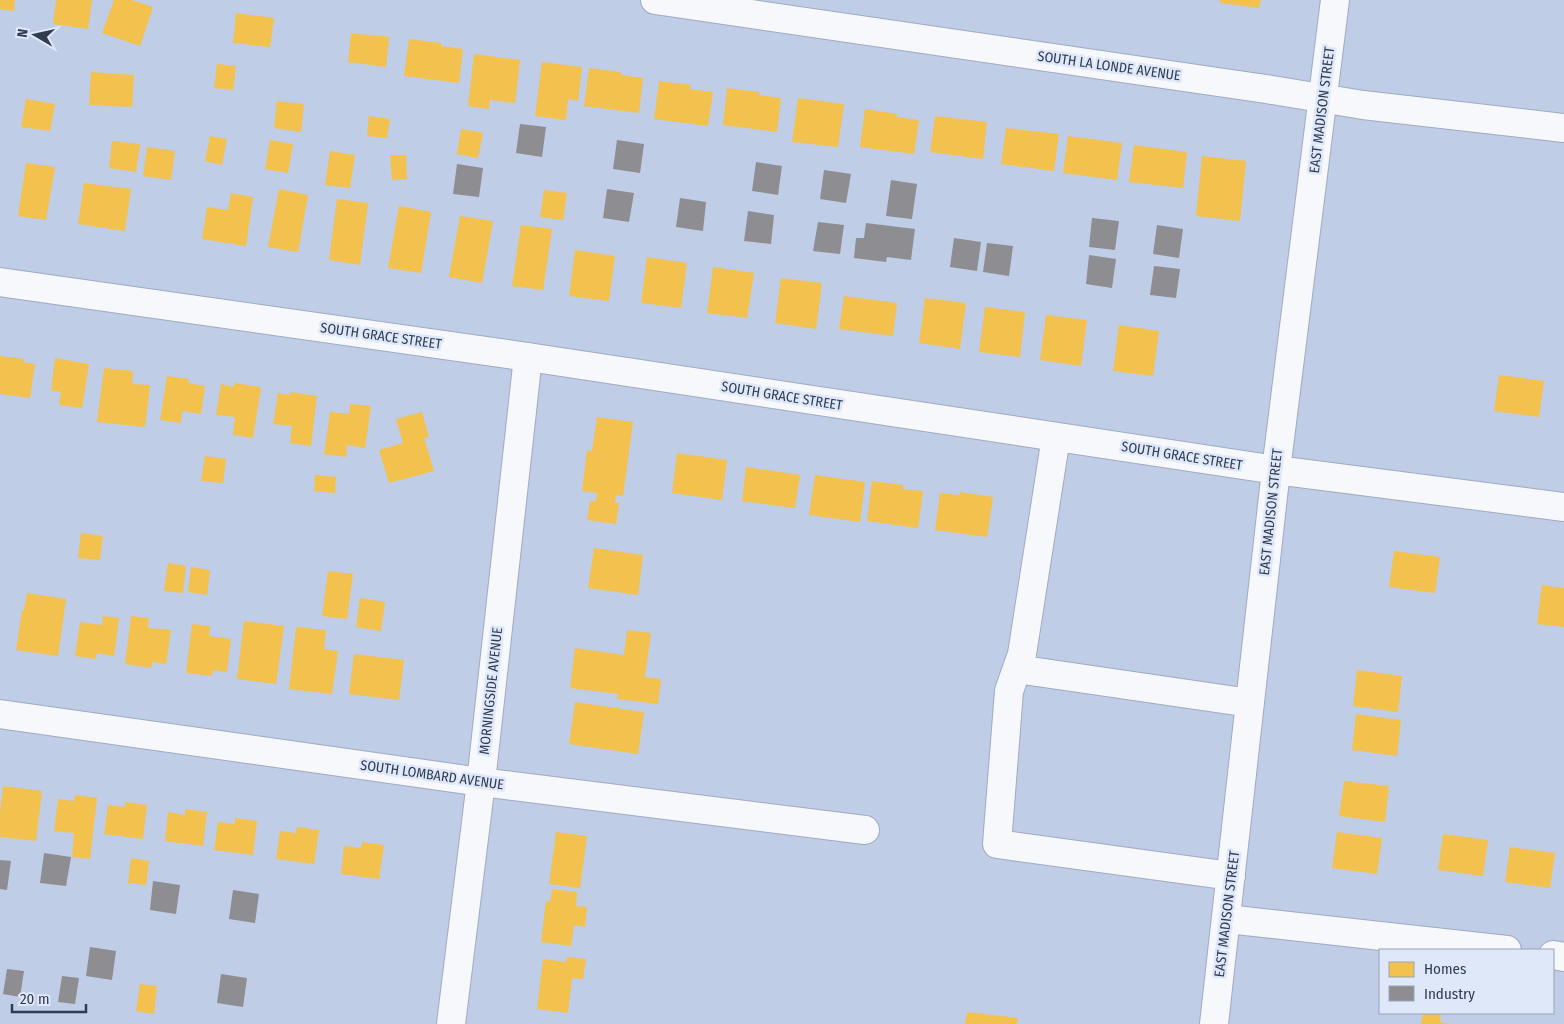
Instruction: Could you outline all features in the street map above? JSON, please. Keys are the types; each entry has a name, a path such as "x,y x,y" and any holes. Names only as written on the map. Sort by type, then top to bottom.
{"street":[{"name":"SOUTH LA LONDE AVENUE","path":"655,0 1324,97 1363,105 1564,128"},
{"name":"EAST MADISON STREET","path":"1214,1024 1276,470 1335,0"},
{"name":"SOUTH GRACE STREET","path":"0,282 528,357 1276,470 1564,507"},
{"name":"MORNINGSIDE AVENUE","path":"451,1024 481,782 528,357"},
{"path":"1056,437 1022,654 1009,691 997,844 1232,876"},
{"path":"1017,669 1250,703"},
{"name":"SOUTH LOMBARD AVENUE","path":"0,714 481,782 866,830"},
{"path":"1227,919 1498,949"}],"building: Homes":[{"path":"0,0 15,0 14,11 0,9"},
{"path":"56,0 92,0 88,29 53,24"},
{"path":"114,0 132,0 153,7 140,46 102,33"},
{"path":"1220,0 1261,0 1259,8 1220,3"},
{"path":"236,13 274,18 270,47 233,43"},
{"path":"351,33 389,37 386,67 348,62"},
{"path":"409,39 441,43 441,46 463,49 459,83 404,76"},
{"path":"474,54 520,60 515,103 490,100 489,109 468,106"},
{"path":"542,62 582,67 578,101 568,99 566,120 535,116"},
{"path":"217,64 236,66 233,90 214,88"},
{"path":"589,68 621,72 621,75 643,78 639,113 584,106"},
{"path":"91,72 134,75 132,107 89,105"},
{"path":"659,81 691,85 690,89 713,92 708,126 654,119"},
{"path":"727,88 759,92 759,95 781,98 777,132 723,125"},
{"path":"798,98 844,104 838,147 792,142"},
{"path":"26,99 55,104 50,131 21,127"},
{"path":"277,101 304,104 301,132 274,128"},
{"path":"865,109 897,114 896,117 919,120 914,154 860,147"},
{"path":"369,116 390,119 387,138 367,136"},
{"path":"935,116 987,122 983,159 930,152"},
{"path":"1006,128 1059,134 1054,171 1001,164"},
{"path":"461,129 483,133 478,158 457,154"},
{"path":"210,136 227,139 222,165 205,161"},
{"path":"1068,136 1122,143 1117,180 1063,173"},
{"path":"270,140 293,144 288,173 265,169"},
{"path":"112,141 140,144 136,172 109,168"},
{"path":"1134,145 1187,152 1183,188 1129,182"},
{"path":"147,147 175,151 171,180 143,176"},
{"path":"330,151 355,155 350,188 325,185"},
{"path":"390,155 406,155 407,179 392,180"},
{"path":"1202,156 1246,161 1240,221 1196,216"},
{"path":"26,163 55,167 46,220 18,216"},
{"path":"84,183 131,189 125,231 78,224"},
{"path":"279,189 308,195 298,252 268,247"},
{"path":"544,190 567,193 563,220 540,217"},
{"path":"231,193 253,197 246,246 202,239 207,207 228,210"},
{"path":"337,199 368,203 360,265 329,260"},
{"path":"399,206 431,212 421,273 388,268"},
{"path":"460,216 493,221 482,283 449,277"},
{"path":"521,225 552,229 543,290 512,286"},
{"path":"575,250 615,256 609,301 569,296"},
{"path":"647,257 687,263 681,308 641,303"},
{"path":"713,267 754,273 747,318 707,313"},
{"path":"781,278 822,283 816,329 775,323"},
{"path":"844,296 897,303 893,336 839,329"},
{"path":"925,298 966,303 960,349 919,343"},
{"path":"985,307 1025,312 1020,357 979,352"},
{"path":"1046,315 1087,320 1081,366 1040,360"},
{"path":"1119,325 1159,331 1153,376 1113,371"},
{"path":"0,356 24,359 23,362 35,364 30,398 0,394"},
{"path":"55,358 89,364 82,408 59,405 61,392 51,390"},
{"path":"104,368 133,371 132,384 150,385 145,427 97,422"},
{"path":"1499,375 1544,381 1539,417 1494,411"},
{"path":"167,376 189,379 188,383 205,386 201,414 182,411 181,423 160,420"},
{"path":"234,383 261,387 253,438 233,435 235,417 216,415 221,384 234,387"},
{"path":"291,392 317,396 311,446 290,443 292,426 273,424 278,393 291,395"},
{"path":"350,404 371,406 365,448 347,445 346,457 324,454 330,412 349,414"},
{"path":"422,412 429,437 424,438 434,471 389,483 379,450 403,443 396,419"},
{"path":"597,417 633,422 623,496 616,495 615,503 619,503 616,524 587,520 590,501 596,501 597,493 582,491 587,450 592,451"},
{"path":"677,453 727,460 722,500 672,493"},
{"path":"205,456 226,459 223,483 201,481"},
{"path":"746,467 800,475 795,508 742,501"},
{"path":"315,475 336,477 335,493 314,491"},
{"path":"815,475 865,482 860,522 809,515"},
{"path":"872,481 903,485 903,489 923,491 918,528 867,521"},
{"path":"960,492 993,497 987,537 935,530 940,493 960,495"},
{"path":"81,533 103,536 100,560 78,558"},
{"path":"594,548 643,555 638,595 588,588"},
{"path":"1394,551 1440,557 1435,593 1389,587"},
{"path":"168,563 186,566 183,593 164,591"},
{"path":"191,567 210,570 207,595 188,592"},
{"path":"328,571 353,574 347,619 322,616"},
{"path":"1542,585 1564,588 1564,627 1537,624"},
{"path":"27,593 66,599 58,656 16,650 22,610 24,610"},
{"path":"360,598 385,602 381,631 356,627"},
{"path":"103,616 119,618 114,656 97,653 96,659 75,656 80,622 102,625"},
{"path":"131,616 149,618 148,628 171,630 166,664 152,662 151,668 125,664"},
{"path":"244,621 284,626 276,684 237,679"},
{"path":"192,624 210,626 209,636 231,639 227,672 213,670 212,676 186,673"},
{"path":"296,627 326,630 324,649 338,651 332,694 289,689"},
{"path":"627,630 651,633 645,677 661,679 658,704 617,699 618,694 570,688 575,648 624,655"},
{"path":"354,654 404,660 399,700 349,694"},
{"path":"1357,670 1402,676 1398,712 1353,706"},
{"path":"575,702 644,712 638,754 569,744"},
{"path":"1356,714 1401,720 1397,756 1352,750"},
{"path":"1344,781 1389,786 1385,822 1339,816"},
{"path":"3,786 42,791 36,841 0,837"},
{"path":"75,795 97,798 90,859 72,857 74,833 54,831 58,799 74,801"},
{"path":"125,802 147,805 143,839 104,834 108,805 125,807"},
{"path":"185,809 207,812 203,846 165,841 168,812 185,815"},
{"path":"235,818 257,821 253,855 214,850 218,822 235,824"},
{"path":"297,827 319,830 314,864 276,859 280,831 296,833"},
{"path":"556,832 587,836 580,888 549,884"},
{"path":"1337,832 1382,838 1377,874 1332,868"},
{"path":"1443,834 1488,840 1483,876 1438,870"},
{"path":"362,842 384,845 379,879 341,874 344,846 361,848"},
{"path":"1510,847 1555,853 1550,888 1505,882"},
{"path":"131,858 149,861 146,885 128,883"},
{"path":"552,889 577,892 576,906 587,907 585,927 574,925 571,946 541,942 546,901 550,902"},
{"path":"567,957 586,959 583,979 572,978 568,1013 537,1009 543,959 566,962"},
{"path":"140,984 157,986 154,1014 136,1011"},
{"path":"967,1012 1018,1018 1017,1024 965,1024"},
{"path":"1423,1014 1441,1014 1440,1022 1449,1024 1421,1024"}],"building: Industry":[{"path":"520,124 546,127 542,157 516,153"},
{"path":"617,140 644,144 640,173 613,169"},
{"path":"756,162 782,166 778,195 752,191"},
{"path":"457,164 483,168 479,197 453,194"},
{"path":"824,170 851,174 846,203 820,199"},
{"path":"891,180 917,184 912,219 886,216"},
{"path":"607,189 634,193 629,222 603,218"},
{"path":"680,198 706,202 703,231 676,227"},
{"path":"748,211 774,215 771,244 744,241"},
{"path":"1092,218 1119,221 1115,250 1089,247"},
{"path":"818,222 844,225 840,254 813,251"},
{"path":"866,223 915,229 911,260 887,257 886,262 854,258 856,238 864,238"},
{"path":"1157,225 1183,229 1179,258 1153,254"},
{"path":"954,238 981,242 977,271 950,267"},
{"path":"987,243 1013,246 1009,276 983,272"},
{"path":"1089,255 1116,259 1112,288 1086,284"},
{"path":"1154,266 1180,269 1176,298 1150,295"},
{"path":"44,853 71,857 66,886 40,883"},
{"path":"0,860 11,861 7,890 0,889"},
{"path":"153,881 180,885 176,914 150,910"},
{"path":"233,890 259,894 255,923 229,919"},
{"path":"90,947 116,951 112,980 86,976"},
{"path":"7,969 24,971 20,997 3,994"},
{"path":"221,974 247,978 243,1007 217,1003"},
{"path":"62,976 79,978 75,1004 58,1002"}]}
